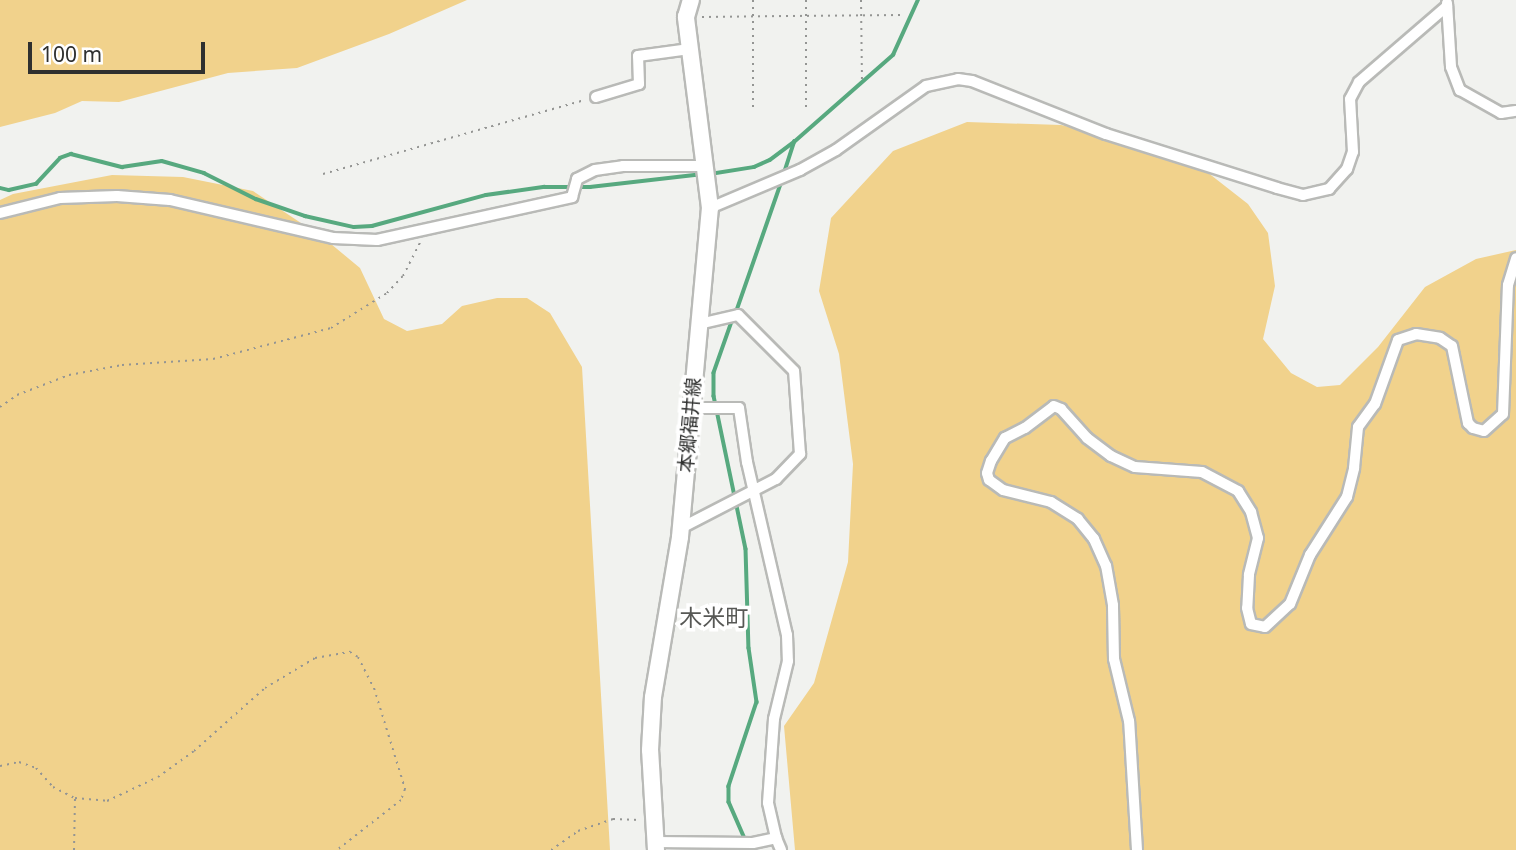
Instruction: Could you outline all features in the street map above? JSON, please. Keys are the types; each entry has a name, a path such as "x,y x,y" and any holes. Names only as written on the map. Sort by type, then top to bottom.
{"main road":[{"name":"本郷福井線","path":"656,846 650,750 653,697 681,528 710,208 687,17 691,0"}],"street":[{"path":"1447,3 1451,67 1460,90 1501,113 1516,111"},
{"path":"710,208 800,170 836,150 926,86 958,79 972,81 1106,134 1277,188 1303,195 1329,189 1347,169 1353,152 1350,99 1359,82 1447,3"},
{"path":"596,97 639,84 638,56 690,48"},
{"path":"0,213 60,198 170,200 356,241 426,230 573,195 577,179 596,170 623,166 705,166"},
{"path":"1137,850 1129,721 1114,659 1113,605 1106,566 1094,538 1078,519 1051,502 1003,490 989,480 987,473 990,461 1005,438 1026,428 1054,406 1061,409 1087,438 1123,462 1135,467 1202,472 1238,491 1251,512 1258,538 1249,575 1247,608 1251,624 1265,627 1290,604 1310,555 1347,497 1354,468 1358,427 1375,404 1398,340 1416,334 1440,338 1452,346 1468,422 1473,428 1484,431 1503,414 1508,285 1516,258"},
{"path":"681,528 776,479 800,454 794,371 738,316 699,324"},
{"path":"691,408 739,408 754,492 787,635 788,660 774,719 768,803 781,850"},
{"path":"656,846 753,843 776,838"}],"path":[{"path":"753,0 753,109"},
{"path":"806,0 806,110"},
{"path":"861,0 862,83"},
{"path":"687,17 902,15"},
{"path":"323,174 596,97"},
{"path":"0,407 17,395 69,375 122,365 213,359 331,328 387,293 403,276 426,230"},
{"path":"0,766 19,762 36,768 53,787 75,797 107,801 128,794 158,777 194,751 265,688 315,658 350,652 358,657 374,688 405,789 401,800 337,850"},
{"path":"74,850 75,797"},
{"path":"551,850 578,831 613,819 655,821"}],"shaded area":[{"path":"0,0 467,0 389,34 297,68 228,73 119,102 82,101 55,113 0,127"},
{"path":"967,122 1061,125 1184,154 1248,204 1268,233 1275,286 1263,339 1291,373 1317,387 1340,385 1378,347 1425,287 1476,259 1516,250 1516,850 795,850 784,726 814,683 848,562 853,464 839,354 819,291 831,218 893,151"},
{"path":"112,175 183,177 253,191 325,239 360,268 384,319 407,331 442,324 462,306 497,298 527,298 550,313 582,367 610,850 0,850 0,200 13,194"}],"waterway":[{"path":"710,174 754,167 770,160 794,142 893,55 918,0"},
{"path":"784,173 794,142"},
{"path":"0,188 9,190 36,184 60,158 71,154 122,167 162,161 204,173 256,199 305,216 354,227 372,226 486,195 544,187 590,187 696,175"},
{"path":"736,312 782,180"},
{"path":"733,319 714,373 714,396 746,549 749,648 757,702 729,786 729,802 750,850"}],"district":[{"name":"木米町","path":"714,617"}]}
